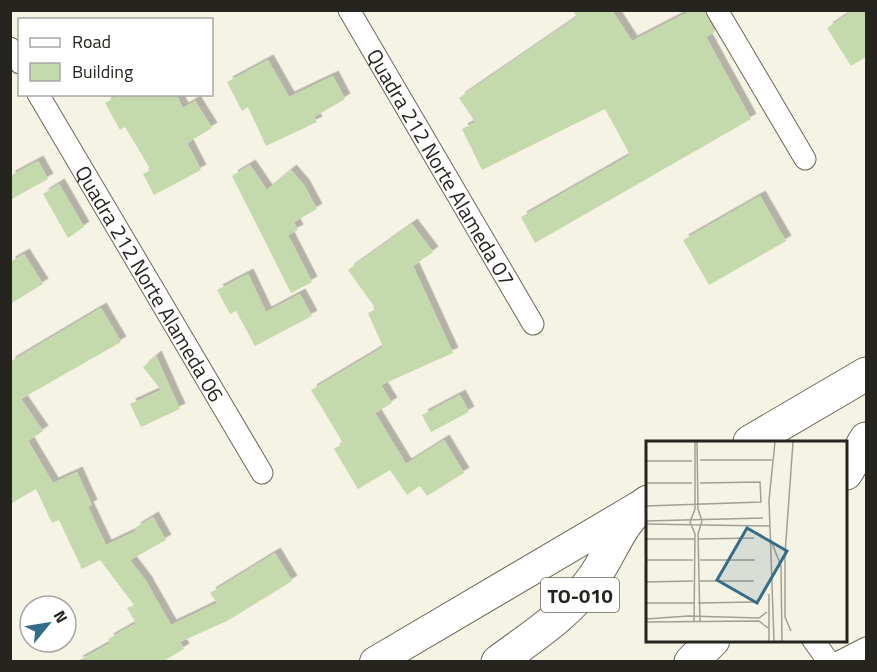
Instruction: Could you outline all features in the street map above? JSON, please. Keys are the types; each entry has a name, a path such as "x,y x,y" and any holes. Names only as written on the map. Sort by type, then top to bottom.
{"highway":[{"path":"752,441 867,374"},
{"path":"847,471 867,440"},
{"name":"TO-010","path":"498,662 559,618 593,580 616,538 643,505"},
{"path":"691,662 711,642"}],"main road":[{"path":"375,662 643,505"}],"street":[{"name":"Quadra 212 Norte Alameda 07","path":"349,10 533,324"},
{"path":"717,10 805,159"},
{"name":"Quadra 212 Norte Alameda 06","path":"39,96 262,473"},
{"path":"814,642 829,662"},
{"path":"840,662 867,648"}],"building":[{"path":"573,10 612,10 632,41 692,10 704,10 715,32 706,37 751,119 535,243 521,217 630,155 605,109 482,170 462,129 475,122 459,98 577,17"},
{"path":"854,10 867,10 867,56 851,66 827,28"},
{"path":"268,60 289,97 333,76 345,99 314,117 317,122 266,146 248,107 242,111 227,82"},
{"path":"117,96 177,96 183,108 195,101 212,128 187,143 201,170 154,195 143,174 151,170 125,127 120,130 105,103"},
{"path":"38,161 48,179 10,200 10,176"},
{"path":"250,165 267,190 291,170 304,185 317,209 294,222 298,230 288,235 312,282 291,293 232,176"},
{"path":"59,184 84,227 68,238 43,194"},
{"path":"760,196 786,241 709,285 683,240"},
{"path":"412,224 433,252 413,266 453,353 381,385 392,403 375,413 406,464 444,440 464,473 427,496 420,486 407,495 390,470 358,489 334,449 343,443 311,390 383,347 368,313 376,309 348,270"},
{"path":"24,254 43,284 10,304 10,262"},
{"path":"248,274 266,312 300,294 312,316 255,346 236,311 230,314 217,290"},
{"path":"101,308 121,342 21,399 43,431 28,441 53,483 77,472 92,505 88,507 106,545 136,531 135,528 153,517 166,540 130,560 146,581 171,625 217,603 210,593 275,553 292,581 227,621 180,642 184,649 162,662 76,662 110,643 108,639 136,623 127,608 134,605 100,560 82,569 59,520 52,523 36,489 10,504 10,362"},
{"path":"156,356 180,409 141,427 130,404 161,390 143,367"},
{"path":"460,395 469,412 431,432 422,415"}]}
